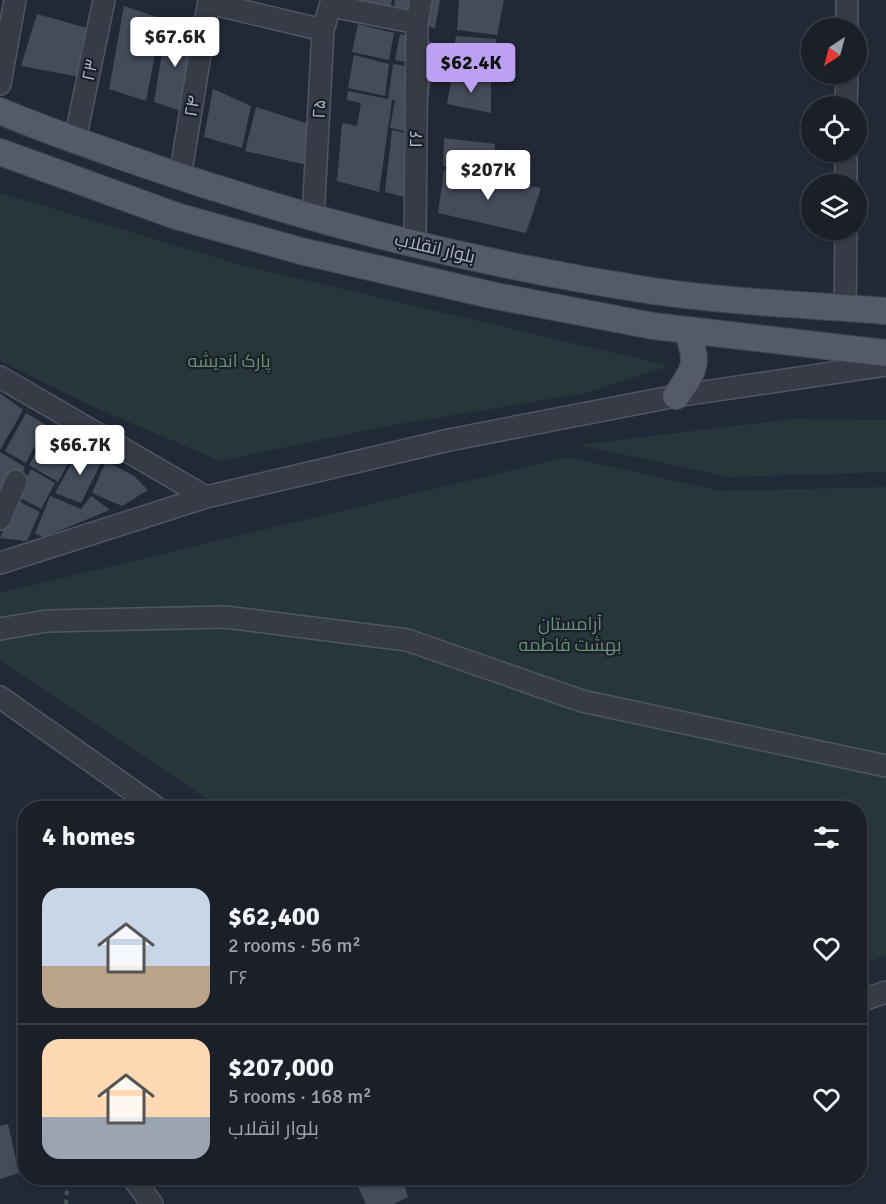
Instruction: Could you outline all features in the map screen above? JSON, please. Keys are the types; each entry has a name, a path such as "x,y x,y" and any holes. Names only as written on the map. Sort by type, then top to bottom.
{"main road":[{"name":"بلوار انقلاب","path":"0,111 180,177 313,219 494,262 654,291 796,306 886,311"},
{"name":"بلوار انقلاب","path":"0,152 176,216 301,251 491,295 686,330 886,353"},
{"path":"676,396 693,373 696,351 686,330"}],"street":[{"path":"0,84 15,0"},
{"name":"۲۳","path":"75,140 104,0"},
{"name":"۲۶","path":"415,243 417,23 421,0"},
{"path":"847,0 847,18"},
{"path":"209,2 323,30"},
{"name":"۲۴","path":"180,177 209,2"},
{"path":"331,3 417,23"},
{"name":"۲۵","path":"313,219 323,30 331,3"},
{"path":"845,308 846,240"},
{"path":"0,563 206,497 449,440 676,396 886,365"},
{"path":"0,377 206,497"},
{"path":"0,519 16,481"},
{"path":"0,629 47,621 225,617 407,640 582,701 886,766"},
{"path":"0,698 147,801"},
{"path":"867,999 886,993"},
{"path":"138,1185 152,1204"}],"path":[{"path":"66,1204 67,1185"}],"green space":[{"name":"پارک اندیشه","path":"0,193 241,265 669,366 586,393 382,427 220,461 94,407 0,361"},
{"path":"794,419 886,420 886,472 730,477 578,445"},
{"name":"آرامستان بهشت فاطمه","path":"567,457 721,491 886,487 886,955 867,963 867,801 211,801 0,660 0,593"}],"building":[{"path":"359,0 392,0 389,16 357,7"},
{"path":"395,0 440,0 435,28 392,17"},
{"path":"459,0 504,0 497,35 457,30"},
{"path":"124,6 162,19 146,101 109,89"},
{"path":"37,14 91,29 80,77 21,66"},
{"path":"167,22 193,30 186,113 154,102"},
{"path":"358,24 394,33 389,60 352,52"},
{"path":"400,34 432,42 429,66 395,60"},
{"path":"456,36 496,39 491,77 450,68"},
{"path":"354,55 389,64 385,96 348,88"},
{"path":"393,64 432,70 428,104 406,101 427,105 423,135 390,128 395,100 392,100 379,192 337,181 342,123 357,126 361,103 347,100 348,91 388,99"},
{"path":"452,76 491,81 491,113 447,104"},
{"path":"213,89 251,106 242,148 204,137"},
{"path":"256,107 309,124 307,165 245,151"},
{"path":"392,130 422,137 415,200 385,192"},
{"path":"444,138 495,144 493,175 443,166"},
{"path":"444,170 541,188 526,233 438,213"},
{"path":"0,393 23,410 0,450"},
{"path":"26,413 46,425 26,463 5,451"},
{"path":"50,428 79,444 58,482 29,465"},
{"path":"80,448 103,459 81,503 55,493"},
{"path":"0,452 25,467 22,475 5,491 0,489"},
{"path":"106,461 134,476 148,490 122,506 92,493"},
{"path":"31,469 55,483 41,509 17,496"},
{"path":"50,496 81,509 91,496 110,510 44,537 35,534"},
{"path":"16,500 40,512 27,541 0,538"},
{"path":"8,1124 18,1173 0,1179 0,1126"},
{"path":"357,1185 404,1185 408,1197 394,1204 366,1204"}]}
